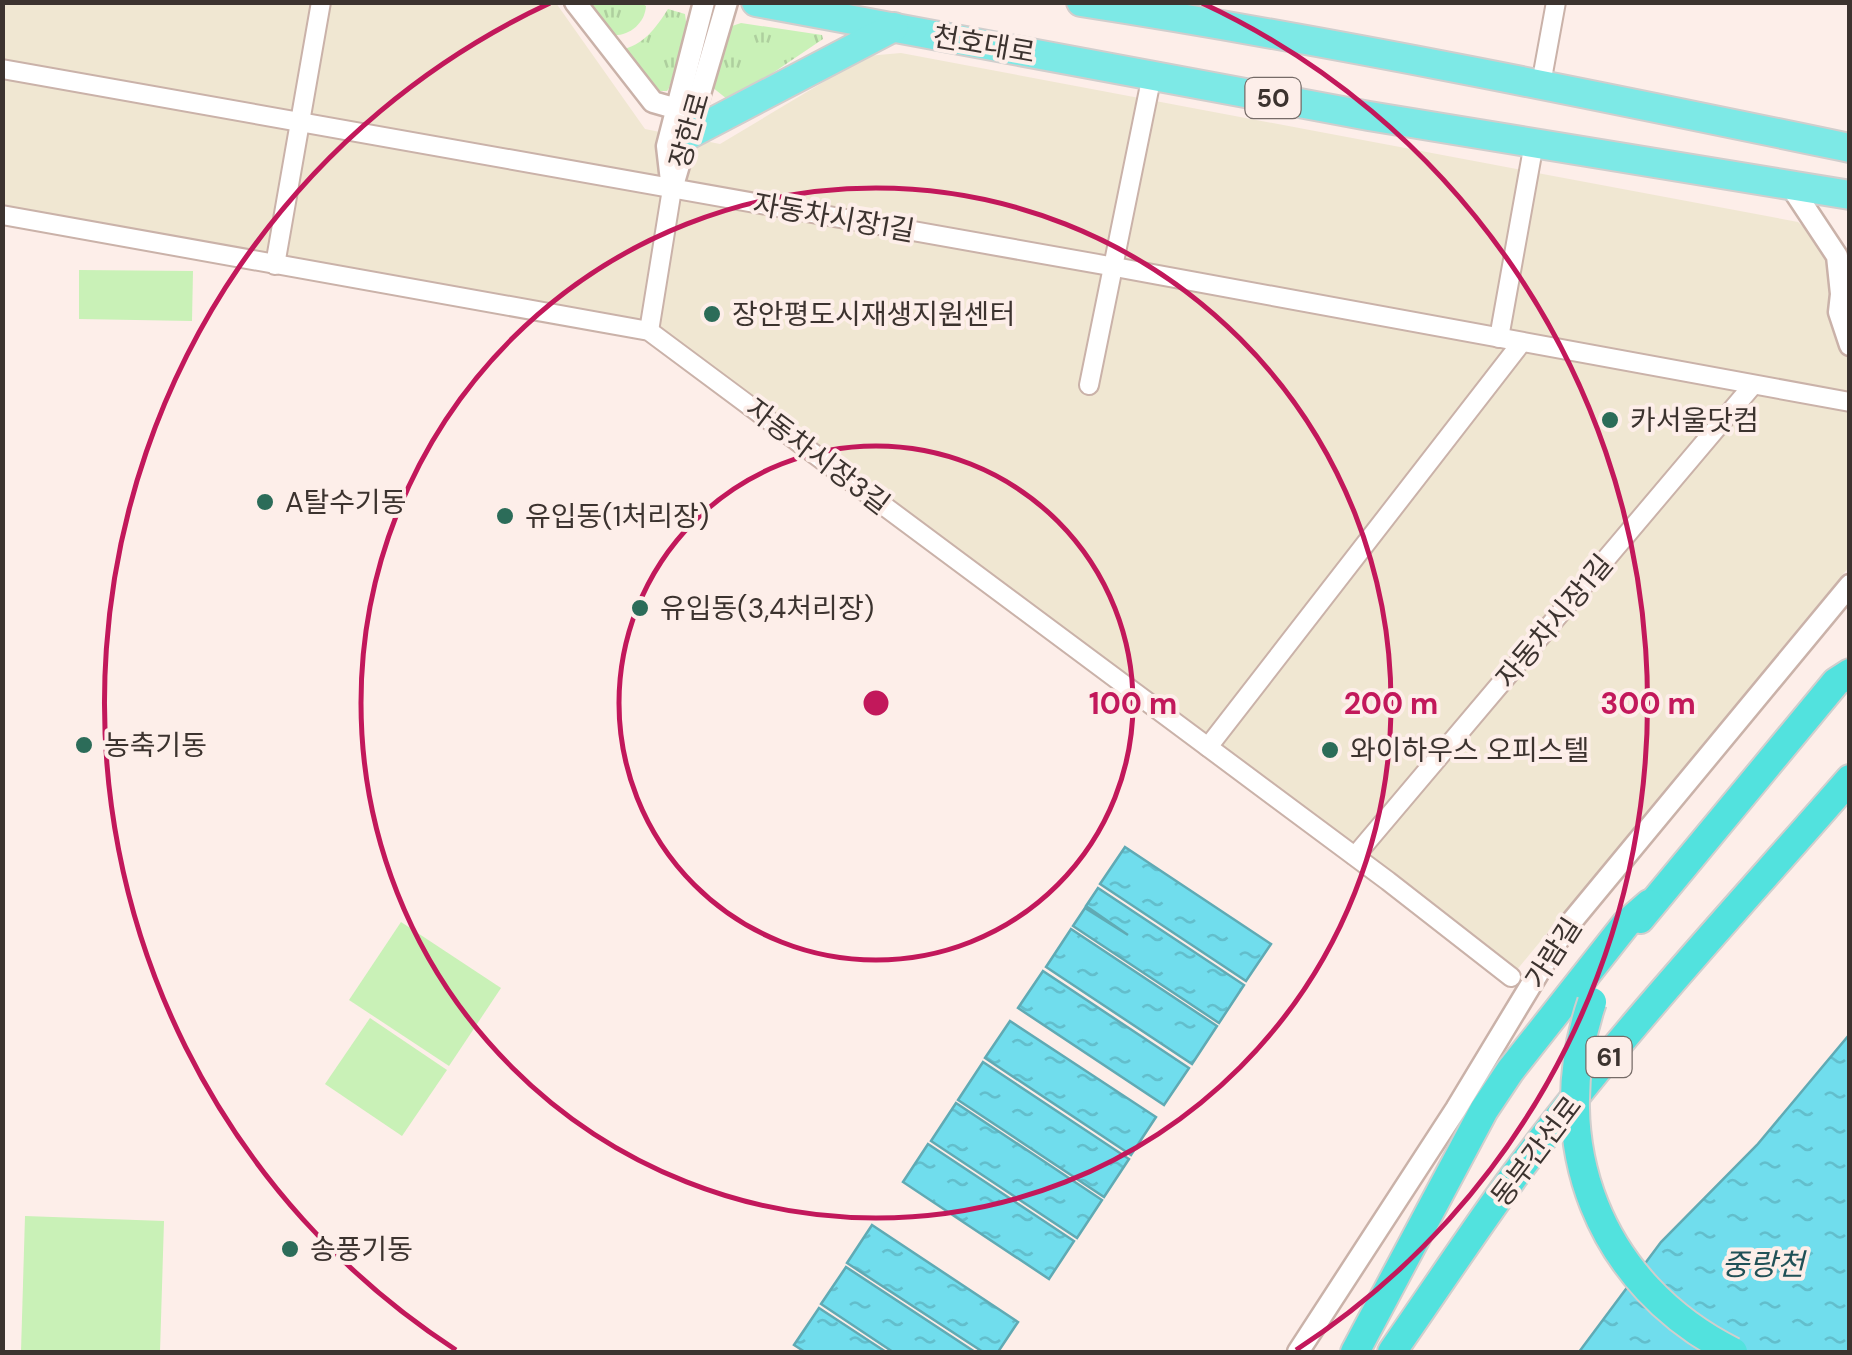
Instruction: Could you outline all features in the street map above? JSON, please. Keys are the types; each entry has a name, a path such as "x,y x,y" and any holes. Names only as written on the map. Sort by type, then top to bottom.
{"highway":[{"path":"1732,1352 1695,1332 1652,1294 1618,1252 1591,1199 1577,1150 1574,1098 1578,1051 1600,981 1649,904 1845,672"},
{"name":"동부간선로","path":"1392,1352 1509,1183 1557,1121 1617,1046 1850,779"},
{"path":"1354,1352 1484,1110 1626,924 1649,904"}],"main road":[{"name":"천호대로","path":"756,2 1152,75 1850,195"},
{"name":"50","path":"1081,2 1160,8 1850,148"},
{"path":"682,123 894,27"}],"street":[{"path":"274,265 320,2"},
{"path":"574,2 653,102 682,123"},
{"name":"장한로","path":"672,189 704,2"},
{"name":"장한로","path":"682,123 727,2"},
{"path":"1541,84 1556,2"},
{"name":"자동차시장1길","path":"2,70 1850,402"},
{"path":"1088,385 1152,75"},
{"path":"1499,338 1534,142"},
{"path":"1790,185 1837,256 1839,312 1850,346"},
{"path":"649,331 672,189"},
{"name":"자동차시장3길","path":"2,215 649,331 1355,856 1511,977"},
{"path":"1208,747 1522,342"},
{"name":"자동차시장1길","path":"1355,856 1753,384"},
{"name":"가람길","path":"1298,1352 1456,1109 1564,932 1850,585"}],"shaded area":[{"path":"2,3 556,3 645,129 720,144 867,56 901,53 1798,222 1837,256 1850,345 1849,567 1511,977 649,331 3,214"}],"green space":[{"path":"589,3 646,6 634,28 611,35"},
{"path":"668,9 685,14 687,29 669,88 655,91 620,50 642,40"},
{"path":"741,23 822,35 823,39 736,98 727,99 712,87 729,27"},
{"path":"79,270 193,271 192,321 79,319"},
{"path":"401,922 501,988 449,1066 349,1000"},
{"path":"370,1018 447,1070 402,1136 325,1084"},
{"path":"25,1216 164,1221 160,1352 21,1352"}],"water":[{"path":"1125,847 1271,944 1246,981 1100,884"},
{"path":"1098,888 1244,985 1219,1023 1073,926 1085,908 1128,935 1086,906"},
{"path":"1071,929 1217,1026 1192,1064 1046,967"},
{"path":"1043,971 1189,1068 1164,1105 1018,1008"},
{"path":"1010,1021 1156,1117 1131,1155 985,1058"},
{"name":"중랑천","path":"1849,1035 1849,1352 1579,1352 1661,1242 1757,1145"},
{"path":"983,1062 1129,1159 1104,1197 958,1100"},
{"path":"956,1103 1102,1200 1077,1238 931,1141"},
{"path":"928,1144 1074,1241 1049,1279 903,1182"},
{"path":"872,1225 1018,1322 998,1352 983,1352 847,1263"},
{"path":"846,1267 975,1352 893,1352 821,1304"},
{"path":"819,1308 886,1352 805,1352 794,1345"}],"place":[{"name":"장안평도시재생지원센터","path":"712,314"},
{"name":"카서울닷컴","path":"1610,420"},
{"name":"A탈수기동","path":"265,502"},
{"name":"유입동(1처리장)","path":"505,516"},
{"name":"유입동(3,4처리장)","path":"640,608"},
{"name":"농축기동","path":"84,745"},
{"name":"와이하우스 오피스텔","path":"1330,750"},
{"name":"송풍기동","path":"290,1249"}]}
